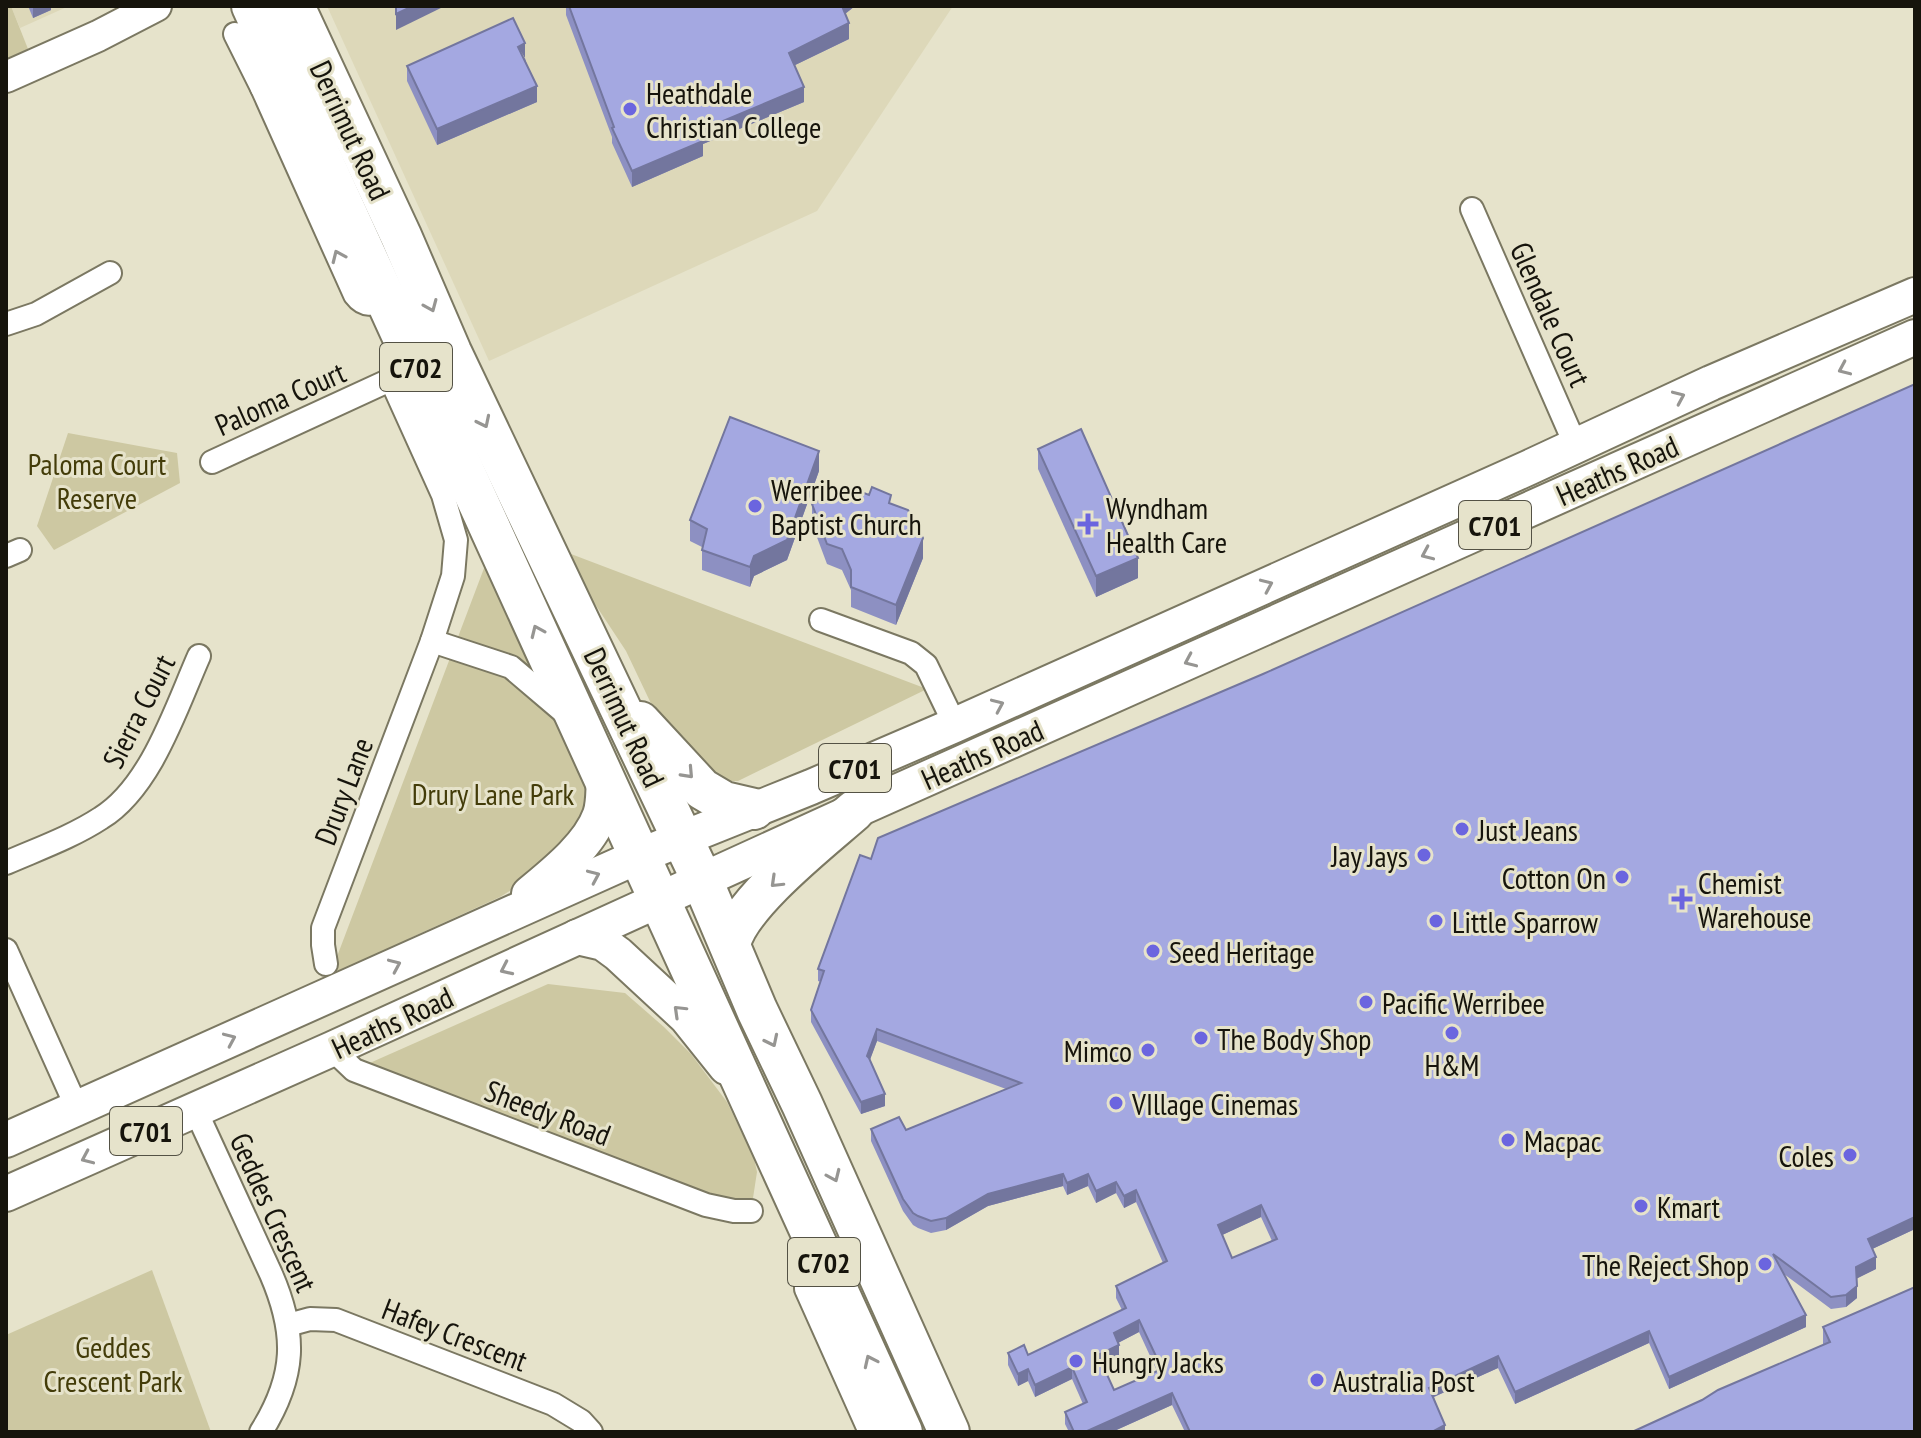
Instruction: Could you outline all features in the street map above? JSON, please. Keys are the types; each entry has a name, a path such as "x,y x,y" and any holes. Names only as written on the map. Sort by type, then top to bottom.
{"highway":[{"name":"Derrimut Road","path":"294,6 401,236 419,366 616,696 702,880 757,1010 949,1432"},
{"name":"Derrimut Road","path":"243,20 419,366 902,1432"},
{"path":"385,299 401,283 401,236"},
{"path":"616,696 702,789 724,802 754,809"},
{"path":"730,944 745,915 774,883 854,811"}],"main road":[{"name":"Heaths Road","path":"6,1140 639,856 955,725 1711,383 1915,295"},
{"name":"Heaths Road","path":"6,1194 1915,337"},
{"path":"1575,444 1584,484"},
{"path":"955,725 964,735 980,741 1031,732"},
{"path":"498,919 554,873 581,846 599,819 604,778"},
{"path":"577,937 603,943 618,954 686,1017 747,1092"},
{"path":"176,1063 195,1109"}],"street":[{"path":"6,77 156,6"},
{"path":"98,36 181,6"},
{"name":"Glendale Court","path":"1472,209 1575,444"},
{"path":"6,324 36,314 110,273"},
{"name":"Paloma Court","path":"212,462 419,366"},
{"name":"Drury Lane","path":"326,964 323,928 432,641 453,576 456,540 443,495 419,366"},
{"path":"821,620 911,653 926,665 955,725"},
{"path":"432,641 511,667 581,728"},
{"name":"Sierra Court","path":"6,863 103,817 128,795 149,765 199,656"},
{"path":"6,950 77,1108"},
{"name":"Sheedy Road","path":"332,1049 354,1070 706,1205 751,1211"},
{"name":"Geddes Crescent","path":"195,1109 283,1302 288,1325 289,1363 285,1381 274,1411 261,1432"},
{"path":"814,1241 806,1272 806,1289 870,1432"},
{"name":"Hafey Crescent","path":"288,1325 310,1319 336,1320 553,1404 581,1421 591,1432"}],"shaded area":[{"path":"11,6 69,6 20,28"},
{"name":"Heathdale Christian College","path":"327,6 953,6 817,211 489,361"}],"green space":[{"path":"6,6 11,6 28,49 6,59"},
{"name":"Paloma Court Reserve","path":"68,433 177,453 180,483 54,550 37,526"},
{"path":"571,554 927,689 738,781 715,781 656,714 626,651 591,598"},
{"name":"Drury Lane Park","path":"486,563 592,797 587,822 533,876 500,897 410,938 354,972 327,983"},
{"path":"548,984 625,993 691,1054 727,1102 754,1158 757,1172 751,1211 354,1070"},
{"name":"Geddes Crescent Park","path":"152,1270 211,1432 6,1432 6,1335"}],"building":[{"path":"396,6 413,6 396,14"},
{"path":"569,6 842,6 849,23 789,53 804,87 699,131 703,141 632,171 612,128"},
{"path":"513,18 525,43 518,47 537,86 437,129 407,66"},
{"name":"Pacific Werribee","path":"1915,384 1915,1217 1868,1239 1876,1257 1856,1267 1857,1286 1846,1295 1831,1297 1773,1254 1806,1315 1669,1377 1649,1331 1515,1392 1498,1356 1429,1388 1445,1425 1432,1432 1190,1432 1172,1393 1085,1432 1074,1432 1065,1412 1087,1402 1072,1367 1035,1385 1028,1369 1018,1374 1008,1353 1024,1345 1028,1355 1126,1308 1116,1286 1167,1261 1136,1190 1124,1196 1116,1182 1096,1191 1088,1174 1067,1183 1063,1174 988,1194 946,1218 931,1221 913,1213 903,1199 871,1129 899,1117 906,1130 1021,1083 877,1029 867,1056 885,1094 861,1102 811,1010 824,971 818,969 860,855 871,859 878,838 1263,674","holes":["1261,1205 1277,1239 1232,1258 1218,1225","1139,1320 1162,1369 1114,1390 1098,1355 1119,1345 1114,1333"]},
{"name":"Werribee Baptist Church","path":"730,417 819,451 787,540 754,556 750,567 702,550 707,529 690,520"},
{"name":"Wyndham Health Care","path":"1081,429 1138,558 1096,576 1038,449"},
{"path":"848,487 869,495 872,487 891,495 889,503 908,510 923,538 896,605 851,587 851,570 842,549 827,544 812,504"},
{"path":"1915,1287 1915,1432 1632,1432 1718,1390 1830,1342 1823,1327"}],"place":[{"name":"Heathdale Christian College","path":"630,109"},
{"name":"Werribee Baptist Church","path":"755,506"},
{"name":"Wyndham Health Care","path":"1088,524"},
{"name":"Just Jeans","path":"1462,829"},
{"name":"Jay Jays","path":"1424,855"},
{"name":"Cotton On","path":"1622,877"},
{"name":"Chemist Warehouse","path":"1682,899"},
{"name":"Little Sparrow","path":"1436,921"},
{"name":"Seed Heritage","path":"1153,951"},
{"name":"Pacific Werribee","path":"1366,1002"},
{"name":"H&M","path":"1452,1033"},
{"name":"The Body Shop","path":"1201,1038"},
{"name":"Mimco","path":"1148,1050"},
{"name":"VIllage Cinemas","path":"1116,1103"},
{"name":"Macpac","path":"1508,1140"},
{"name":"Coles","path":"1850,1155"},
{"name":"Kmart","path":"1641,1206"},
{"name":"The Reject Shop","path":"1765,1264"},
{"name":"Hungry Jacks","path":"1076,1361"},
{"name":"Australia Post","path":"1317,1380"}]}
